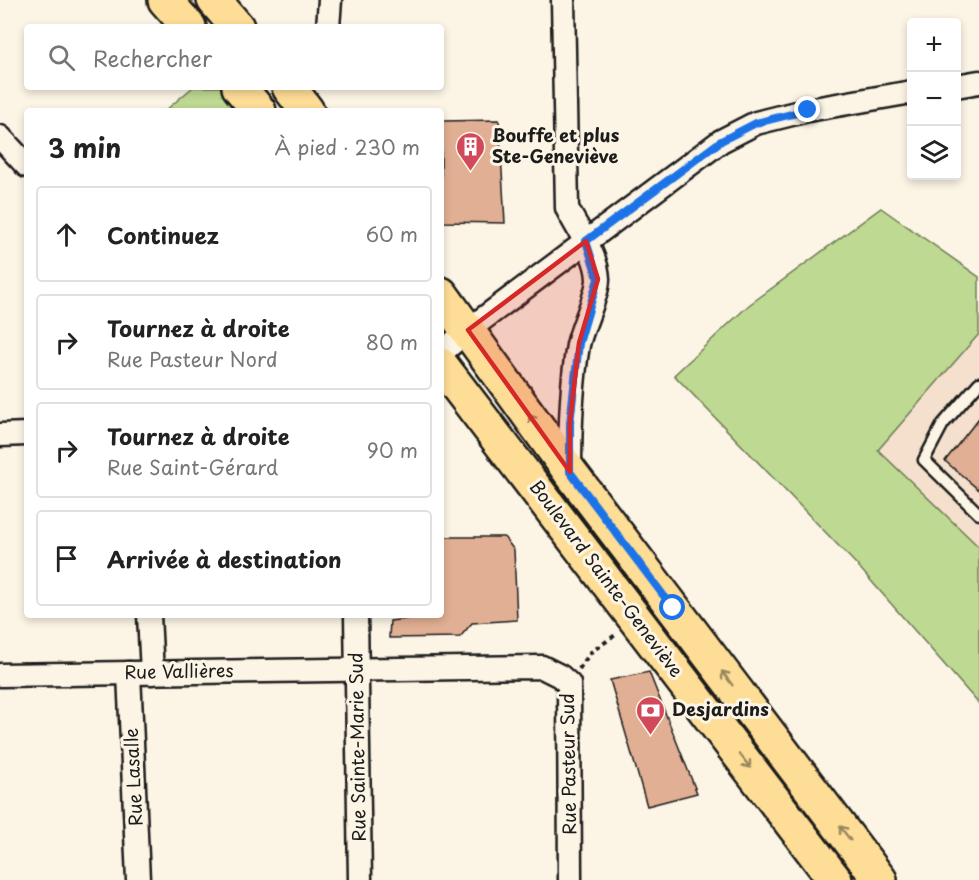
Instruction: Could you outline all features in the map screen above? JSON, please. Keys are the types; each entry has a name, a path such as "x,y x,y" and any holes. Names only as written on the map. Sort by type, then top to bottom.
{"main road":[{"path":"165,0 186,24"},
{"path":"214,0 234,24"},
{"path":"289,90 304,108"},
{"name":"Boulevard Sainte-Geneviève","path":"444,298 570,472 880,880"},
{"name":"Boulevard Sainte-Geneviève","path":"444,369 835,880"}],"street":[{"path":"328,24 330,0"},
{"path":"562,0 567,208 586,241 598,279 579,343 570,423 570,472"},
{"path":"961,85 979,82"},
{"path":"251,102 280,90"},
{"path":"444,350 695,158 721,141 756,123 808,110 907,93"},
{"path":"0,137 24,163"},
{"path":"0,435 24,434"},
{"name":"Rue Lasalle","path":"138,880 140,673 149,618"},
{"name":"Rue Sainte-Marie Sud","path":"356,618 360,880"},
{"name":"Rue Pasteur Sud","path":"357,669 542,667 560,676 569,684 570,880"},
{"name":"Rue Vallières","path":"0,675 357,669"}],"lane":[{"path":"979,383 944,424 924,460 979,514"}],"path":[{"path":"569,684 591,652 637,620"}],"highlighted area":[{"path":"586,241 598,279 579,343 570,423 570,472 468,330"}],"shaded area":[{"path":"979,334 979,547 877,450"}],"green space":[{"path":"190,90 222,90 236,108 168,108"},
{"path":"881,208 979,277 979,334 878,450 979,547 979,704 858,566 674,375 749,305"}],"building":[{"name":"Bouffe et plus Ste-Geneviève","path":"499,120 505,223 444,222 444,121"},
{"path":"979,418 979,490 945,461"},
{"path":"444,537 504,537 514,550 517,620 472,623 460,637 389,638 390,621 444,618"},
{"name":"Desjardins","path":"649,672 697,793 647,806 610,680"}],"place":[{"name":"Bouffe et plus Ste-Geneviève","path":"471,172"},
{"name":"Desjardins","path":"651,736"}],"route":[{"path":"673,608 570,472 570,423 579,343 598,279 586,241 695,158 721,141 756,123 808,110"}]}
